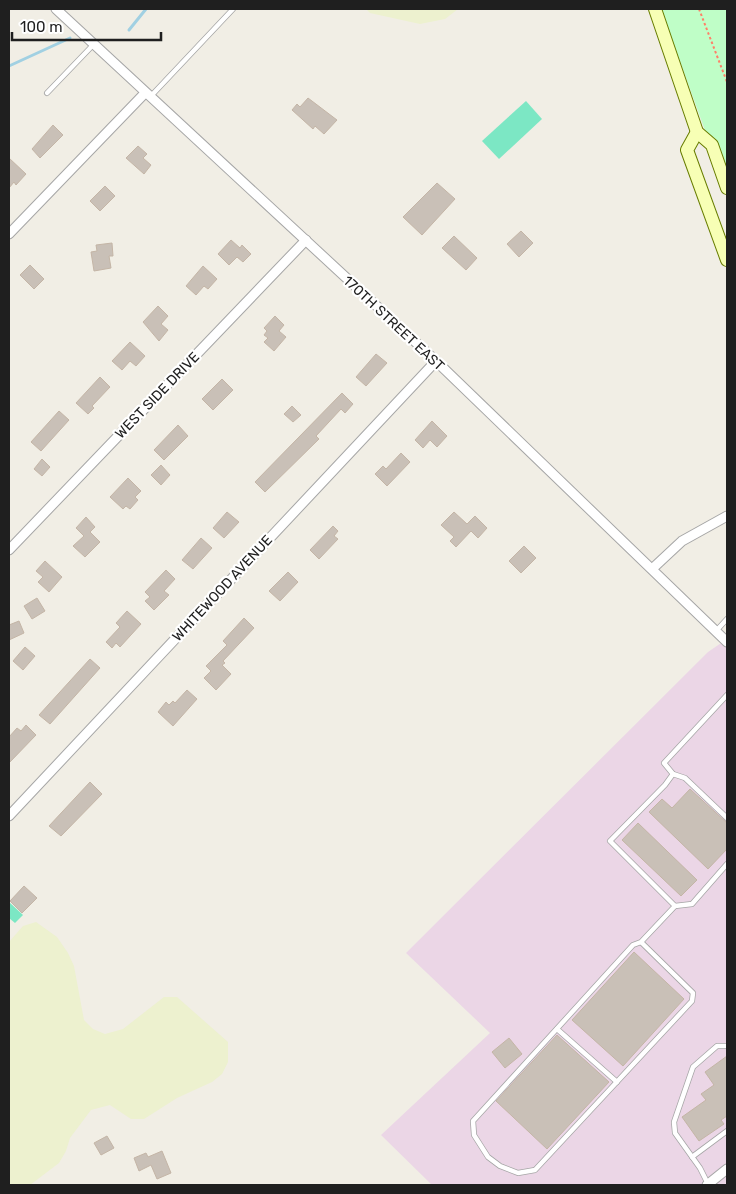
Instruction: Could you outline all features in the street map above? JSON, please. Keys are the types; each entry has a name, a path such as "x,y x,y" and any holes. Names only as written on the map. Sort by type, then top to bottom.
{"main road":[{"path":"655,9 697,132 712,145 727,188"},
{"path":"697,132 688,150 727,260"}],"street":[{"name":"170TH STREET EAST","path":"56,9 436,361 727,642"},
{"path":"9,234 148,95"},
{"name":"WEST SIDE DRIVE","path":"9,550 306,240"},
{"name":"WHITEWOOD AVENUE","path":"9,816 436,361"},
{"path":"652,569 682,541 727,516"},
{"path":"708,1185 727,1169"}],"lane":[{"path":"148,95 233,9"},
{"path":"47,93 94,44"},
{"path":"716,631 727,619"},
{"path":"727,696 664,763 673,774 685,778 727,818"},
{"path":"673,774 665,785 610,841 675,906"},
{"path":"641,942 693,993 692,1001 535,1170 518,1173 500,1166 488,1156 474,1135 473,1120 633,945 641,942 675,906 692,904 727,864"},
{"path":"557,1029 617,1082"},
{"path":"708,1185 675,1133 674,1122 694,1067 717,1046 727,1046"},
{"path":"692,1157 727,1131"}],"path":[{"path":"699,9 727,82"}],"shaded area":[{"path":"727,639 727,1185 432,1185 381,1135 490,1033 406,953 708,652"}],"green space":[{"path":"366,9 458,9 445,19 420,24 370,13"},
{"path":"661,9 727,9 727,191"},
{"path":"526,101 542,119 499,159 482,141"},
{"path":"9,902 23,915 15,923 9,918"},
{"path":"36,922 57,937 68,953 74,966 84,1020 93,1029 105,1034 123,1029 164,997 177,997 228,1042 228,1062 222,1074 212,1082 177,1098 144,1119 131,1119 110,1105 91,1110 70,1138 66,1151 59,1163 30,1185 9,1185 9,942 23,926"}],"building":[{"path":"308,98 337,120 324,134 315,126 313,129 292,110 297,104 300,107"},
{"path":"53,125 63,135 40,158 32,149"},
{"path":"138,146 147,154 143,158 151,165 144,174 126,158"},
{"path":"9,158 26,174 16,185 14,182 9,188"},
{"path":"437,183 455,199 422,235 403,217"},
{"path":"105,186 115,196 100,211 90,201"},
{"path":"521,231 533,243 519,257 507,244"},
{"path":"454,236 477,258 466,270 442,248"},
{"path":"231,240 240,248 242,245 251,254 243,262 237,257 229,265 218,254"},
{"path":"112,243 113,256 109,256 111,268 94,271 91,252 97,251 96,245"},
{"path":"30,265 44,279 34,289 20,275"},
{"path":"203,266 217,279 208,289 204,286 196,295 186,286"},
{"path":"158,306 168,316 161,324 168,330 159,341 143,322"},
{"path":"275,316 284,325 279,331 286,337 274,351 264,342 268,338 264,335 267,331 264,328"},
{"path":"130,342 145,356 136,366 130,361 122,370 112,361"},
{"path":"376,354 387,363 366,386 356,377"},
{"path":"100,377 110,387 92,406 94,408 88,414 76,403"},
{"path":"222,379 233,390 213,410 202,399"},
{"path":"342,393 353,404 345,413 341,409 316,436 319,439 265,492 255,482"},
{"path":"292,406 301,415 293,422 284,414"},
{"path":"59,411 69,420 41,451 31,442"},
{"path":"432,421 447,436 437,447 430,440 423,448 415,440"},
{"path":"178,425 188,436 164,460 154,450"},
{"path":"401,453 410,462 387,486 375,474 383,466 386,469"},
{"path":"42,459 50,467 42,476 34,469"},
{"path":"161,465 170,475 161,485 151,475"},
{"path":"128,478 141,491 135,497 138,500 130,509 126,506 123,509 110,497"},
{"path":"227,512 239,522 224,538 213,528"},
{"path":"454,512 467,524 475,516 487,528 478,538 471,531 456,547 450,541 454,537 441,525"},
{"path":"86,517 95,527 90,532 100,542 85,557 73,546 84,536 76,528"},
{"path":"333,526 338,531 334,536 338,539 319,559 310,550"},
{"path":"201,538 212,548 193,569 182,560"},
{"path":"524,546 536,558 521,573 509,561"},
{"path":"45,561 62,577 49,592 38,582 43,577 36,571"},
{"path":"166,570 175,579 164,591 169,595 154,610 145,601 150,597 145,592"},
{"path":"288,572 298,582 280,601 269,591"},
{"path":"37,598 45,611 32,619 24,606"},
{"path":"127,611 141,624 120,647 116,643 112,648 106,642 120,627 116,623"},
{"path":"244,618 254,628 223,661 225,663 222,665 231,674 216,690 204,678 211,671 206,666 227,645 223,641"},
{"path":"19,621 24,633 9,640 9,625"},
{"path":"25,647 35,656 23,670 13,661"},
{"path":"90,659 100,668 50,724 39,715"},
{"path":"187,690 197,699 173,726 158,712 166,702 169,705 173,701 175,703"},
{"path":"26,725 36,735 9,763 9,737 17,728 21,731"},
{"path":"90,782 102,794 61,836 49,826"},
{"path":"690,789 727,823 727,849 708,869 649,812 662,799 672,808"},
{"path":"638,823 697,880 681,896 622,840"},
{"path":"24,886 37,898 22,913 10,901"},
{"path":"634,952 684,999 623,1066 572,1020"},
{"path":"557,1035 609,1082 547,1149 496,1101"},
{"path":"509,1038 522,1054 505,1068 492,1052"},
{"path":"727,1056 727,1116 721,1120 724,1124 699,1141 682,1117 706,1100 701,1094 714,1085 705,1072"},
{"path":"107,1136 114,1148 101,1155 94,1143"},
{"path":"162,1151 171,1173 157,1179 151,1165 139,1171 134,1158 146,1153 148,1157"}],"waterway":[{"path":"129,30 146,9"},
{"path":"9,66 70,38"}]}
